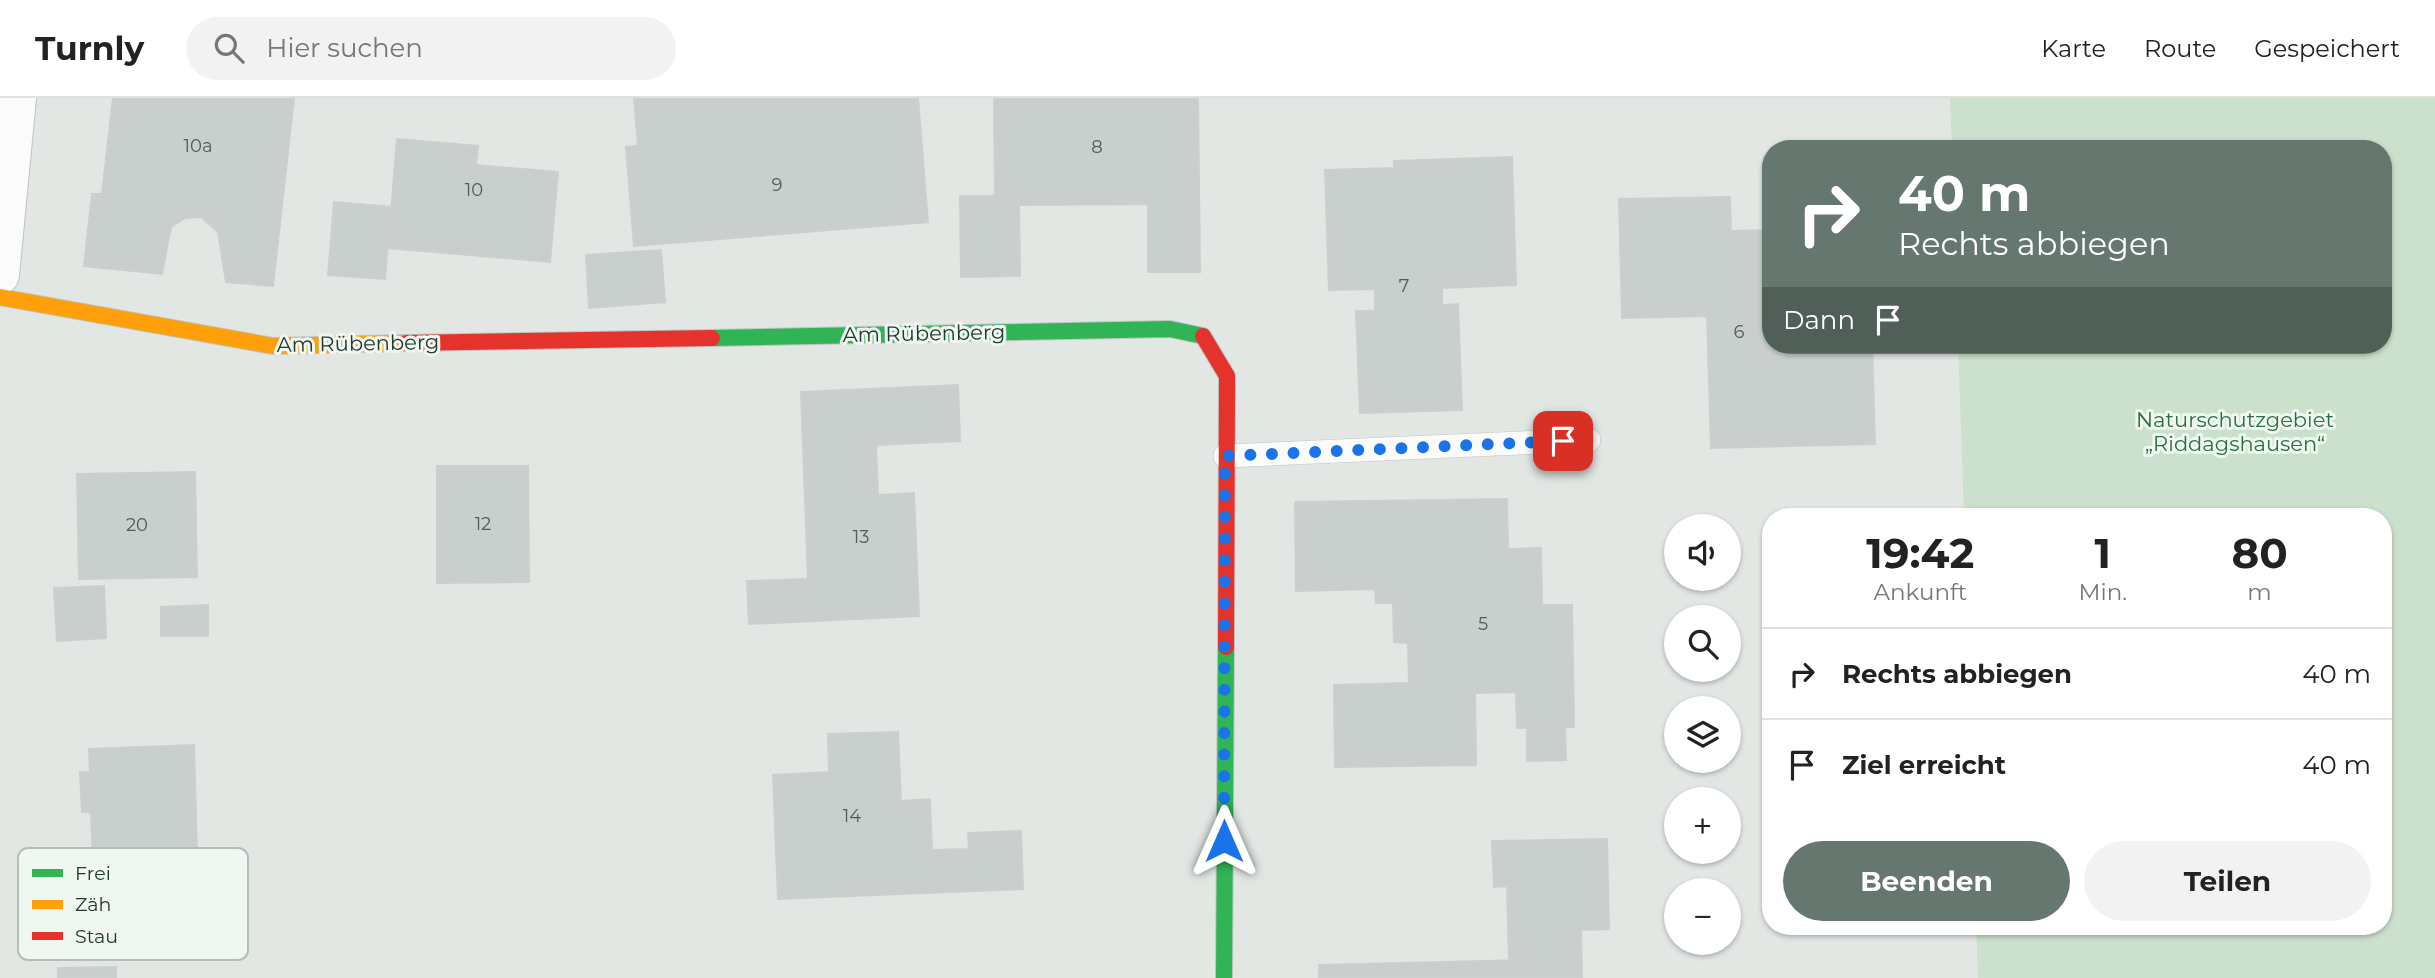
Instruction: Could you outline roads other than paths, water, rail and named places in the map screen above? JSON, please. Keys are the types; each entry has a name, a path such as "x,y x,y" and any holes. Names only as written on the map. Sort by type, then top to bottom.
{"street":[{"path":"0,275 5,162 17,98"},
{"name":"Am Rübenberg","path":"0,297 274,346 1170,329 1206,337 1227,376 1224,978"}],"lane":[{"path":"1225,456 1589,440"}],"park label":[{"name":"Naturschutzgebiet „Riddagshausen“","path":"2235,431"}]}
